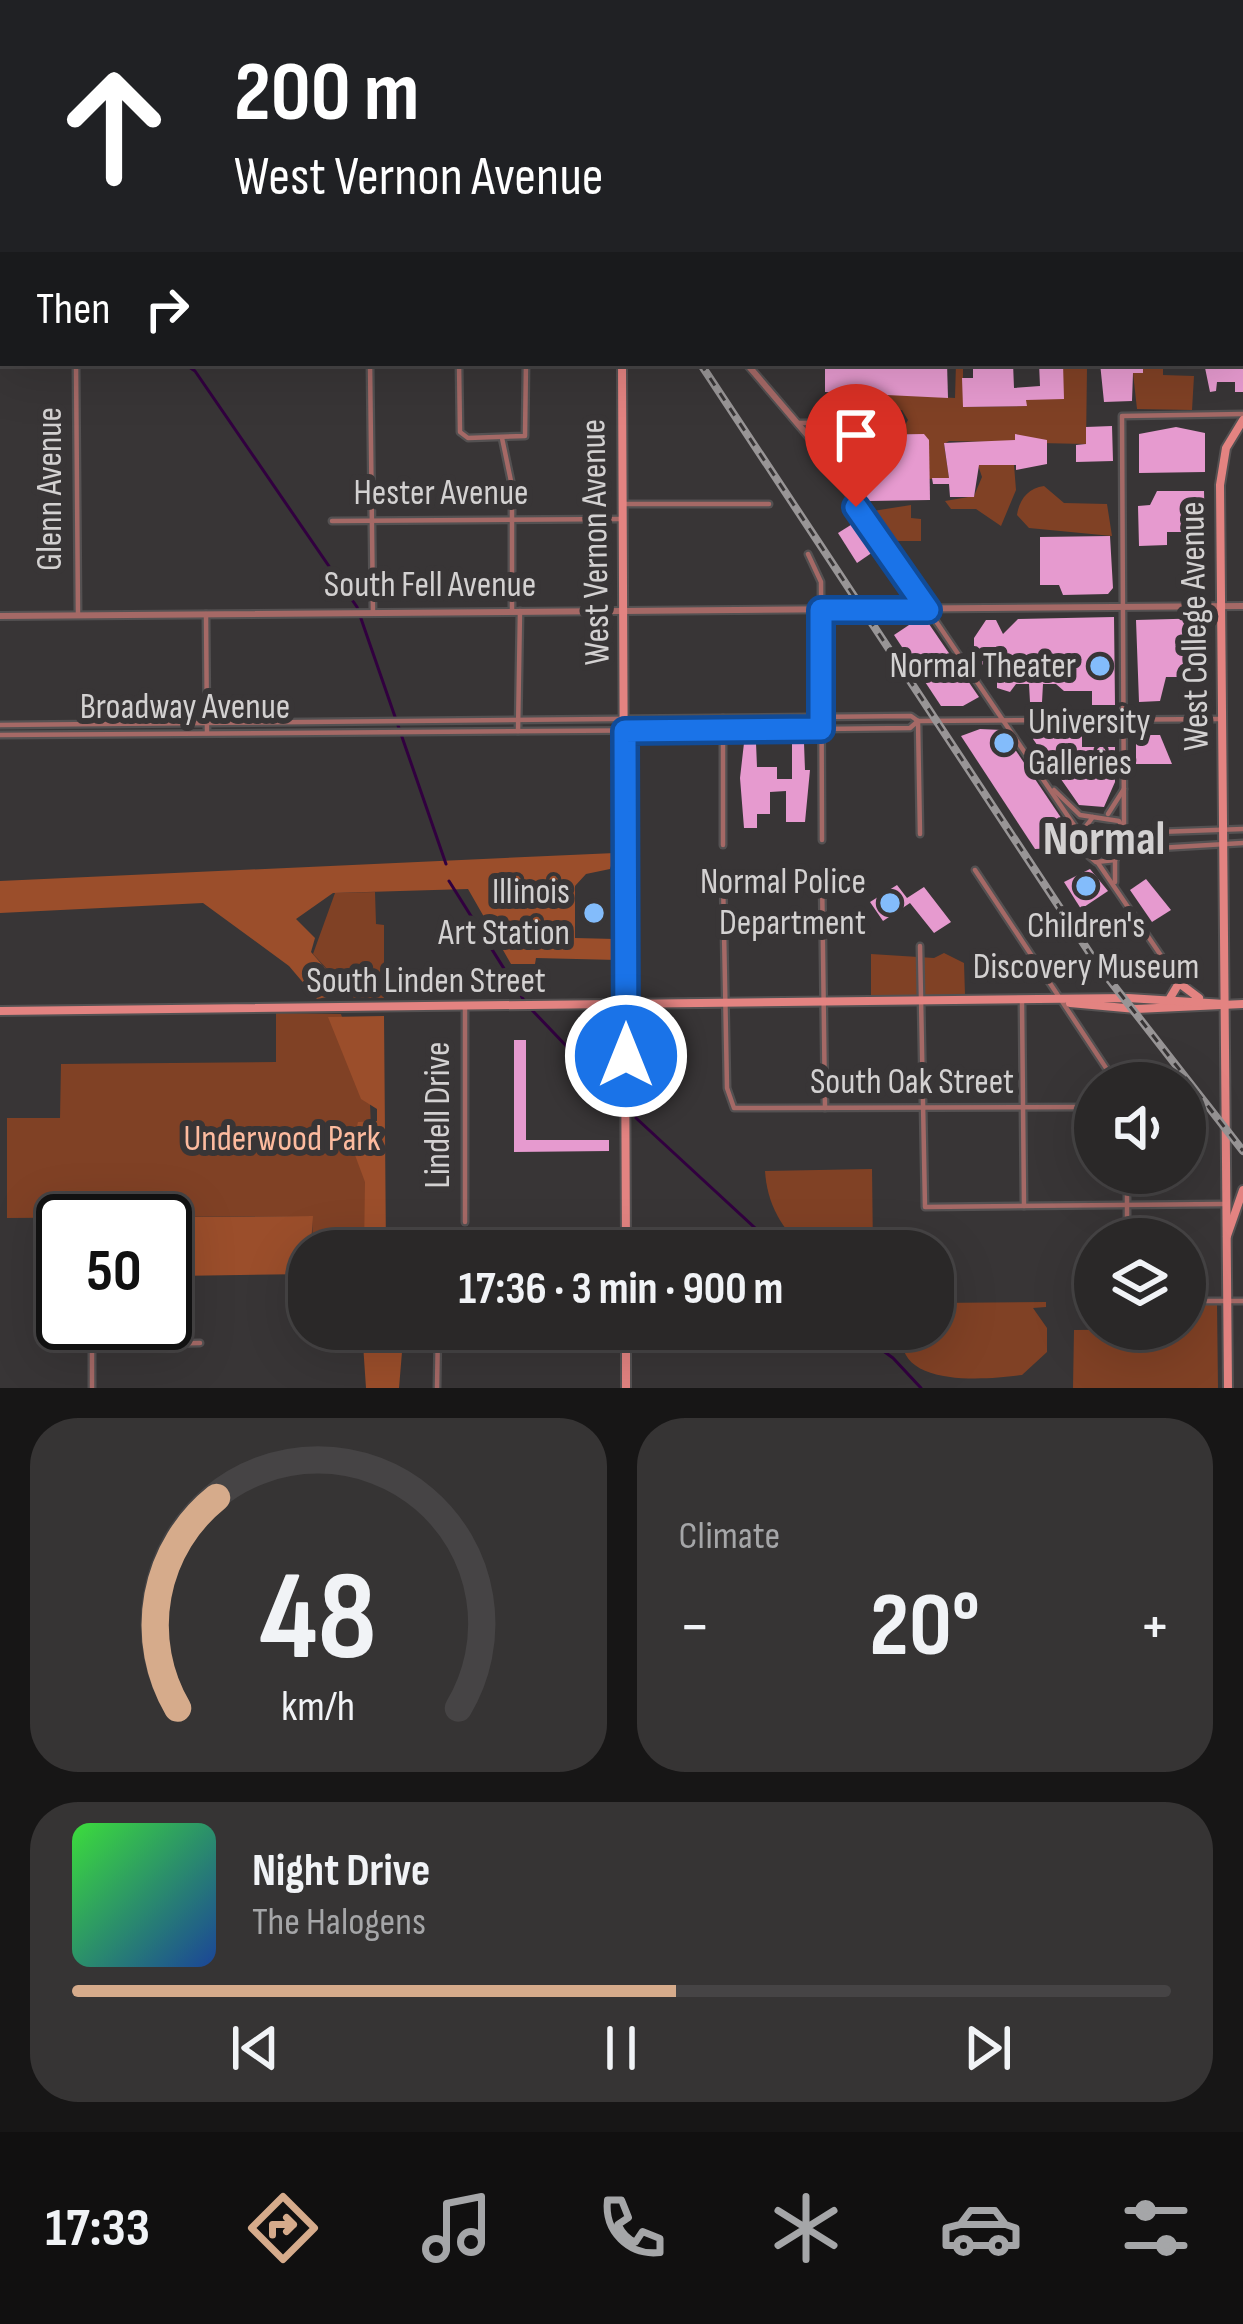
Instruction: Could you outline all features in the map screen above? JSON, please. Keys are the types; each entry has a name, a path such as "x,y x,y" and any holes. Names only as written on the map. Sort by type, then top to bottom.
{"main road":[{"name":"West Vernon Avenue","path":"622,366 626,1230"},
{"name":"West College Avenue","path":"1229,1205 1221,465 1243,417"},
{"path":"1169,999 1177,995 1179,983 1200,999"},
{"name":"South Linden Street","path":"0,1011 1169,999 1226,1004"},
{"name":"South Linden Street","path":"1066,1003 1136,1009 1226,1004"},
{"path":"1226,1004 1243,1004"},
{"path":"1228,1388 1229,1205 1243,1190"},
{"path":"626,1350 626,1388"}],"street":[{"name":"Glenn Avenue","path":"76,366 78,616"},
{"path":"369,613 370,366"},
{"path":"460,366 461,435 502,437 527,433 526,366"},
{"path":"749,366 799,423 1054,790 1080,834 1082,850 1117,887 1179,983"},
{"path":"1125,850 1122,416 1243,417"},
{"path":"799,423 895,422"},
{"path":"502,437 511,476 518,731"},
{"path":"623,504 769,504"},
{"name":"Hester Avenue","path":"332,521 623,519"},
{"path":"808,554 820,575 822,840"},
{"name":"South Fell Avenue","path":"0,616 1243,606"},
{"path":"206,614 207,733"},
{"path":"920,834 918,722 911,716 422,720 418,732 910,728 918,722 1223,719"},
{"path":"723,718 723,844"},
{"name":"Broadway Avenue","path":"0,725 422,720"},
{"path":"371,732 375,721"},
{"name":"Broadway Avenue","path":"0,735 418,732"},
{"path":"1054,790 1076,812 1106,816 1116,807 1125,783"},
{"path":"1106,816 1126,830 1243,842"},
{"path":"1080,834 1093,817"},
{"path":"1098,863 1115,860 1125,850 1224,837 1243,829"},
{"path":"1115,860 1117,887"},
{"path":"975,870 1103,1062"},
{"path":"822,874 825,1110"},
{"path":"723,880 724,1006"},
{"path":"920,946 925,1207 1229,1205"},
{"path":"1022,1004 1024,1206"},
{"name":"South Oak Street","path":"724,1006 731,1106 825,1110 1074,1107"},
{"name":"Lindell Drive","path":"465,1008 465,1222"},
{"path":"1127,1194 1127,1218"},
{"path":"1206,1300 1243,1300"},
{"path":"92,1388 92,1345 200,1343"},
{"path":"437,1388 438,1350"}],"green space":[{"path":"956,366 963,366 963,407 1026,406 1026,399 1063,399 1063,369 1087,368 1086,444 949,441 944,444 949,478 929,479 924,435 900,434 908,420 902,410 888,410 888,394 955,398"},
{"path":"1143,366 1163,366 1163,375 1194,376 1192,410 1137,409 1133,373 1143,373"},
{"path":"978,465 1014,465 1016,490 1001,526 976,509 951,509 945,501 974,496 982,477"},
{"path":"1044,486 1064,503 1107,504 1112,536 1029,528 1017,515 1020,504 1029,492"},
{"path":"911,505 911,518 921,519 921,541 890,541 873,511"},
{"path":"375,892 376,924 384,925 384,998 354,998 313,954 335,893"},
{"path":"944,953 964,963 965,995 871,996 871,954 934,958"},
{"name":"Underwood Park","path":"276,1013 341,1014 370,1103 375,1230 312,1230 312,1216 192,1217 192,1194 36,1194 36,1218 7,1218 7,1118 60,1118 61,1064 276,1062"},
{"path":"872,1169 873,1230 787,1230 777,1216 765,1171"},
{"path":"1046,1302 1046,1307 1033,1308 1047,1328 1047,1352 1022,1375 964,1378 925,1371 904,1350 954,1350 954,1303"},
{"path":"1206,1305 1217,1305 1218,1388 1073,1388 1074,1330 1074,1350 1206,1350"}],"shaded area":[{"path":"615,853 610,869 586,874 575,886 575,938 615,939 617,960 536,958 535,964 511,964 468,889 333,893 296,919 315,938 311,952 347,993 317,999 289,966 203,903 0,913 0,881"},
{"path":"384,1016 386,1230 364,1230 365,1182 352,1147 358,1122 377,1121 377,1109 361,1099 328,1017"},
{"path":"313,1216 312,1230 288,1230 288,1274 192,1276 192,1217"},
{"path":"363,1350 402,1350 399,1388 366,1388"}],"building":[{"path":"825,366 947,366 948,398 825,392"},
{"path":"973,366 1013,366 1014,388 1040,386 1039,366 1063,366 1064,399 1026,400 1027,406 963,407 962,378 973,378"},
{"path":"1100,366 1143,366 1143,373 1133,373 1132,401 1104,402"},
{"path":"1205,366 1243,366 1243,392 1235,392 1235,382 1217,382 1216,391 1210,392"},
{"path":"1112,426 1113,461 1076,462 1076,445 1086,444 1086,427"},
{"path":"1176,427 1205,433 1205,472 1139,473 1139,434"},
{"path":"924,434 929,440 930,500 869,501 857,491 856,435"},
{"path":"1015,434 1047,440 1047,464 1016,470 1016,465 979,465 974,497 950,497 949,484 933,484 932,478 949,478 944,443 1015,440"},
{"path":"1157,491 1204,491 1205,532 1167,532 1167,545 1139,546 1138,506 1150,505"},
{"path":"854,523 873,552 857,563 838,533"},
{"path":"1110,536 1113,588 1108,594 1063,595 1059,585 1040,585 1040,537"},
{"path":"1114,617 1115,705 1092,705 1092,691 1064,691 1056,684 1043,684 1042,702 1030,702 1029,684 1016,684 1010,692 997,688 997,680 982,664 982,652 974,652 974,638 986,620 996,620 1003,634 1018,619"},
{"path":"1210,618 1210,652 1190,656 1190,677 1166,677 1160,701 1139,702 1136,620"},
{"path":"915,621 929,624 979,697 963,706 941,706 894,635"},
{"path":"980,729 1002,730 1072,834 1072,847 1035,849 961,736"},
{"path":"1036,734 1082,734 1082,747 1115,747 1115,782 1104,807 1079,805 1033,739"},
{"path":"1136,735 1160,735 1172,764 1136,764"},
{"path":"744,743 756,743 757,767 777,767 777,779 792,779 792,743 804,743 805,770 810,770 805,822 786,822 786,791 770,792 770,814 757,814 757,828 744,828 740,778"},
{"name":"Children's Discovery Museum","path":"1090,869 1108,891 1081,909 1064,882"},
{"path":"1146,879 1171,910 1152,922 1130,890"},
{"path":"897,885 907,898 924,887 951,922 934,933 910,903 883,921 870,902"},
{"path":"514,1040 526,1040 526,1140 609,1140 609,1151 514,1152"}],"waterway":[{"path":"188,366 357,607 446,864"},
{"path":"449,881 525,1002"},
{"path":"531,1009 616,1098"},
{"path":"636,1118 757,1230"},
{"path":"882,1350 921,1388"}],"railway":[{"path":"702,366 1097,964 1243,1151"}],"place":[{"name":"Normal Theater","path":"1100,666"},
{"name":"University Galleries","path":"1004,743"},
{"name":"Children's Discovery Museum","path":"1086,886"},
{"name":"Normal Police Department","path":"890,903"},
{"name":"Illinois Art Station","path":"594,913"}],"district":[{"name":"Normal","path":"1104,839"}],"route":[{"path":"626,1056 625,731 821,729 821,610 928,610 856,507"}]}
